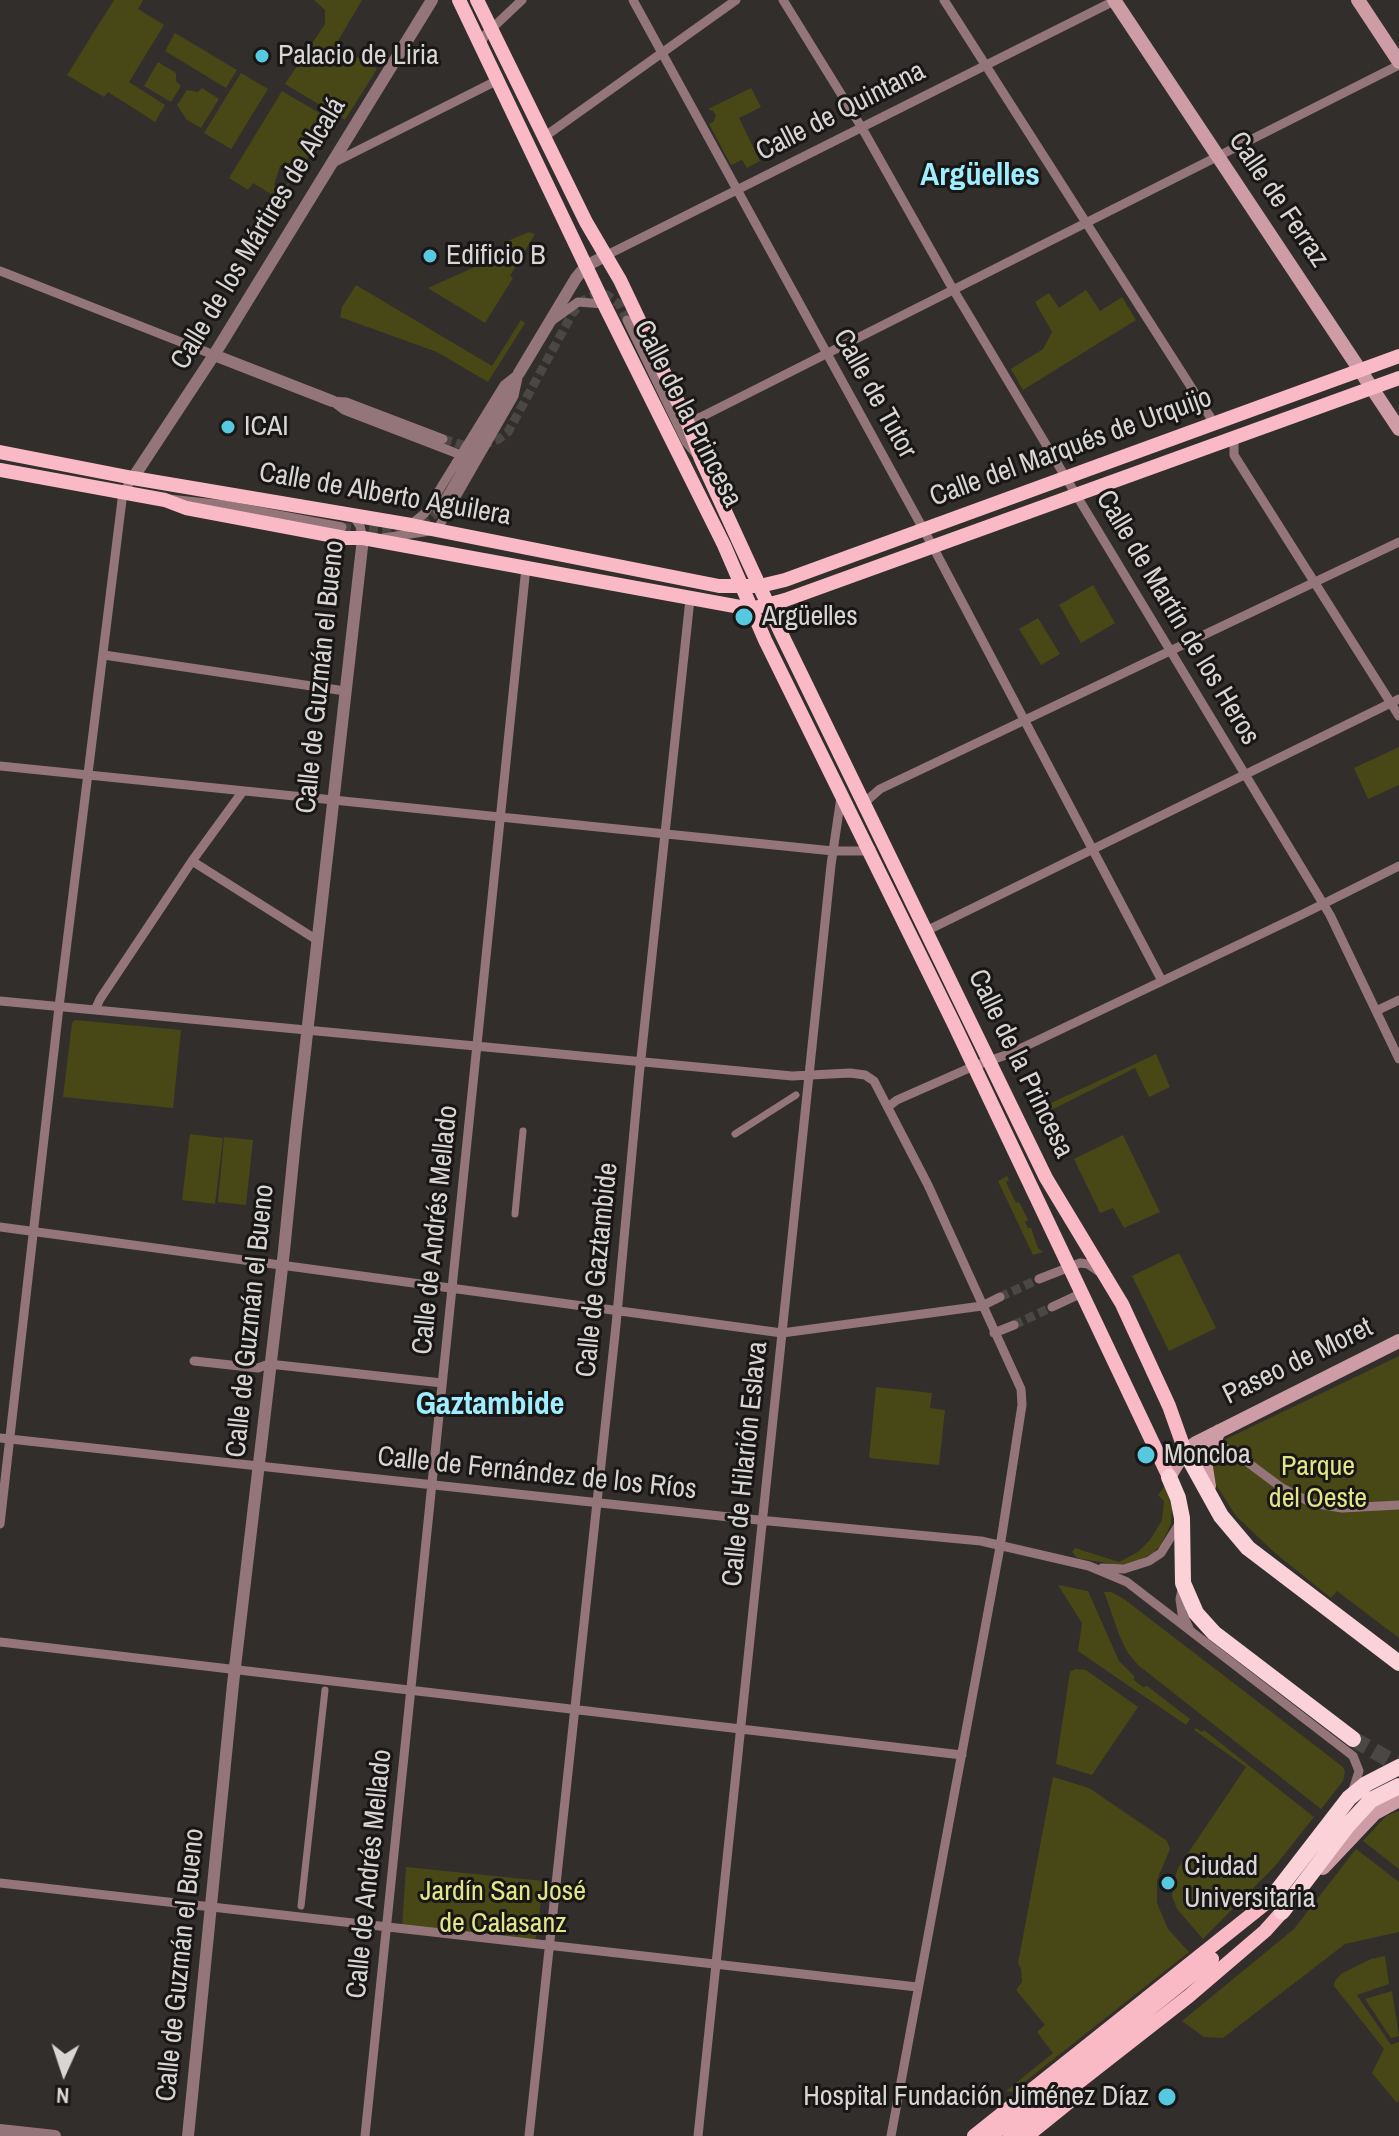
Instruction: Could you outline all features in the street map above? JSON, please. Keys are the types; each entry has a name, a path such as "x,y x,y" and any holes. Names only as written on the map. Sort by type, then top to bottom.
{"highway":[{"path":"1185,1451 1221,1516 1248,1548 1399,1663"},
{"name":"Calle de la Princesa","path":"1169,1477 1182,1518 1183,1583"},
{"path":"1183,1583 1196,1613 1214,1633 1353,1739"},
{"path":"1276,1906 1349,1798 1374,1779 1399,1767"},
{"path":"1276,1906 1371,1800 1399,1786"}],"main road":[{"name":"Calle de la Princesa","path":"459,0 1169,1477"},
{"name":"Calle de la Princesa","path":"477,0 586,222 607,255 687,421 701,459 760,586 1046,1178 1122,1304 1169,1406 1185,1451"},
{"name":"Calle de Ferraz","path":"1115,0 1399,429"},
{"path":"1358,0 1399,63"},
{"name":"Calle del Marqués de Urquijo","path":"760,586 785,580 1399,356"},
{"name":"Calle del Marqués de Urquijo","path":"769,604 1399,378"},
{"name":"Calle de Alberto Aguilera","path":"0,452 411,525 713,585 760,586"},
{"name":"Calle de Alberto Aguilera","path":"0,470 165,500 186,508 345,538 363,538 690,599 751,609 769,604"},
{"name":"Paseo de Moret","path":"1185,1451 1220,1430 1399,1341"},
{"path":"1210,1499 1206,1456 1220,1430"},
{"path":"1169,1477 1185,1451"},
{"path":"974,2136 1276,1906 1375,1813 1399,1800"},
{"path":"1010,2136 1189,1996 1265,1931 1276,1906"},
{"path":"991,2136 1199,1971 1254,1920 1276,1906"},
{"path":"1027,2136 1169,2022 1189,1996"}],"street":[{"name":"Calle de los Mártires de Alcalá","path":"123,492 214,355 432,0"},
{"path":"479,46 491,29 522,0"},
{"name":"Calle de Tutor","path":"633,0 932,545 1162,981"},
{"path":"544,137 736,0"},
{"name":"Calle de Martín de los Heros","path":"783,0 862,128 953,290 1324,903 1399,1059"},
{"path":"944,0 1214,423"},
{"name":"Calle de Quintana","path":"586,266 1115,0"},
{"path":"687,421 701,417 1399,63"},
{"path":"329,165 496,81"},
{"path":"438,511 572,284 586,266"},
{"path":"0,271 461,455"},
{"path":"550,322 578,302 604,304"},
{"name":"Calle de la Princesa","path":"627,320 686,442 701,459"},
{"path":"393,537 425,513 504,385 519,373"},
{"path":"363,538 437,530 514,396 519,373"},
{"path":"332,401 346,402 443,439"},
{"path":"1234,437 1234,455 1314,582 1395,701 1399,716"},
{"path":"0,1524 5,1438 123,492"},
{"name":"Calle de Alberto Aguilera","path":"165,500 178,498 225,505 342,527"},
{"name":"Calle de Guzmán el Bueno","path":"188,2136 235,1670 363,538 352,514"},
{"path":"864,803 880,789 1399,542"},
{"name":"Calle de Andrés Mellado","path":"365,2136 526,567"},
{"name":"Calle de Gaztambide","path":"529,2136 690,599"},
{"path":"104,655 345,691"},
{"path":"913,940 926,930 1395,701"},
{"path":"0,766 833,851 868,851 882,841"},
{"path":"95,1010 192,861 243,791"},
{"name":"Calle de Hilarión Eslava","path":"698,2136 841,797"},
{"path":"192,861 317,940"},
{"path":"889,1106 974,1066 1009,1054 1399,866"},
{"path":"1376,1011 1399,1000"},
{"path":"0,1001 640,1061 809,1075 865,1075 874,1081 889,1106 1021,1389 1022,1405 1000,1547 891,2136"},
{"path":"735,1134 796,1095"},
{"path":"515,1214 523,1131"},
{"path":"0,1227 782,1333 982,1306 1000,1297"},
{"name":"Calle de la Princesa","path":"1069,1266 1080,1263 1093,1267 1122,1304"},
{"path":"1039,1279 1069,1266"},
{"path":"1052,1307 1082,1293"},
{"path":"994,1333 1014,1325"},
{"path":"194,1361 258,1368 269,1364 442,1383"},
{"name":"Calle de Fernández de los Ríos","path":"5,1438 981,1541 1089,1566 1127,1582 1353,1756 1359,1771 1349,1798"},
{"path":"1206,1456 1218,1449 1228,1449 1282,1488 1312,1503 1342,1508 1399,1505"},
{"path":"1089,1566 1124,1569 1144,1564 1161,1553 1182,1518"},
{"path":"1183,1583 1180,1599 1182,1613 1191,1631"},
{"path":"0,1642 962,1755"},
{"path":"301,1906 325,1690"},
{"path":"0,1883 917,1987"},
{"path":"0,2130 55,2136"}],"green space":[{"path":"114,0 143,0 138,9 164,25 129,82 165,105 155,122 108,92 104,97 67,75"},
{"path":"314,0 362,0 336,44 377,69 345,120 285,84 325,24 325,10"},
{"path":"175,33 237,70 226,88 165,51"},
{"path":"158,62 176,73 176,81 181,86 171,102 144,86"},
{"path":"241,73 268,89 231,149 204,133"},
{"path":"202,88 219,99 201,128 187,120 177,105 187,90 198,92"},
{"path":"751,88 761,107 739,118 760,161 747,168 742,160 731,165 709,124 716,115 708,109"},
{"path":"282,91 331,120 299,172 292,162 280,166 274,185 279,187 291,182 279,199 253,183 248,190 229,178"},
{"path":"529,232 535,234 485,323 428,288 508,252 503,243"},
{"path":"356,285 492,366 521,320 525,323 488,382 437,352 340,317 342,307"},
{"path":"1086,290 1100,311 1122,297 1136,320 1023,390 1011,369 1043,349 1052,332 1035,302 1049,293 1059,308"},
{"path":"1093,585 1115,623 1081,643 1059,605"},
{"path":"1038,618 1060,654 1041,665 1019,629"},
{"path":"1399,747 1399,785 1368,799 1354,768"},
{"path":"75,1020 181,1030 173,1108 63,1097 72,1023"},
{"path":"1156,1054 1170,1087 1149,1097 1135,1068 1037,1117 1034,1111"},
{"path":"190,1134 223,1138 215,1204 182,1200"},
{"path":"1123,1135 1160,1212 1124,1228 1113,1208 1100,1213 1074,1159"},
{"path":"224,1137 253,1140 246,1205 218,1202"},
{"path":"1007,1176 1009,1180 1006,1182 1028,1220 1025,1222 1031,1228 1038,1248 1043,1252 1033,1255 998,1181"},
{"path":"1179,1253 1216,1328 1169,1351 1132,1276"},
{"name":"Parque del Oeste","path":"1399,1356 1399,1638 1337,1591 1331,1598 1275,1553 1236,1516 1216,1485 1211,1460 1220,1442"},
{"path":"876,1387 932,1393 930,1408 945,1410 939,1465 869,1458"},
{"path":"1165,1486 1172,1508 1171,1524 1161,1545 1153,1553 1138,1561 1118,1565 1077,1558 1072,1552 1075,1548 1119,1562 1138,1552 1162,1520 1164,1501 1158,1495"},
{"path":"1058,1585 1088,1591 1119,1661 1134,1676 1134,1680 1143,1687 1147,1686 1190,1719 1186,1725 1078,1651 1082,1623"},
{"path":"1104,1592 1124,1599 1343,1767 1343,1781 1321,1809 1138,1665 1120,1637"},
{"path":"1086,1670 1138,1707 1092,1775 1056,1764 1070,1672"},
{"path":"1196,1728 1202,1732 1204,1730 1314,1817 1275,1866 1203,1939 1177,1909 1172,1896 1174,1880 1178,1868 1246,1767 1194,1730"},
{"path":"1053,1777 1089,1788 1167,1841 1170,1849 1157,1880 1157,1903 1168,1929 1189,1952 1012,2092 1006,2091 1053,2053 1037,2032 1045,2025 1016,1990 1022,1982 1018,1963"},
{"path":"1399,1811 1399,1869 1363,1841 1386,1816"},
{"path":"1356,1849 1399,1882 1399,1932 1345,1944 1223,2038 1204,2037 1182,2021 1294,1929"},
{"name":"Jardín San José de Calasanz","path":"406,1867 544,1881 535,1943 402,1928"},
{"path":"1385,1956 1389,1984 1357,1995 1391,2045 1399,2042 1397,2103 1372,2073 1384,2049 1334,1986 1341,1974 1371,1959"},
{"path":"1392,1991 1399,2036 1391,2038 1365,1999"}],"tunnel":[{"path":"443,439 466,446 483,445 508,432 572,314 584,300 607,295 619,304 627,320"},
{"path":"342,527 394,532 409,530 438,511"},
{"path":"1000,1297 1039,1279"},
{"path":"1014,1325 1052,1307"},
{"path":"1353,1739 1399,1765"}],"place":[{"name":"Palacio de Liria","path":"262,56"},
{"name":"Edificio B","path":"430,256"},
{"name":"ICAI","path":"228,427"},
{"name":"Argüelles","path":"744,617"},
{"name":"Moncloa","path":"1146,1455"},
{"name":"Ciudad Universitaria","path":"1168,1883"},
{"name":"Hospital Fundación Jiménez Díaz","path":"1167,2097"}],"district":[{"name":"Argüelles","path":"980,176"},
{"name":"Gaztambide","path":"490,1405"}]}
